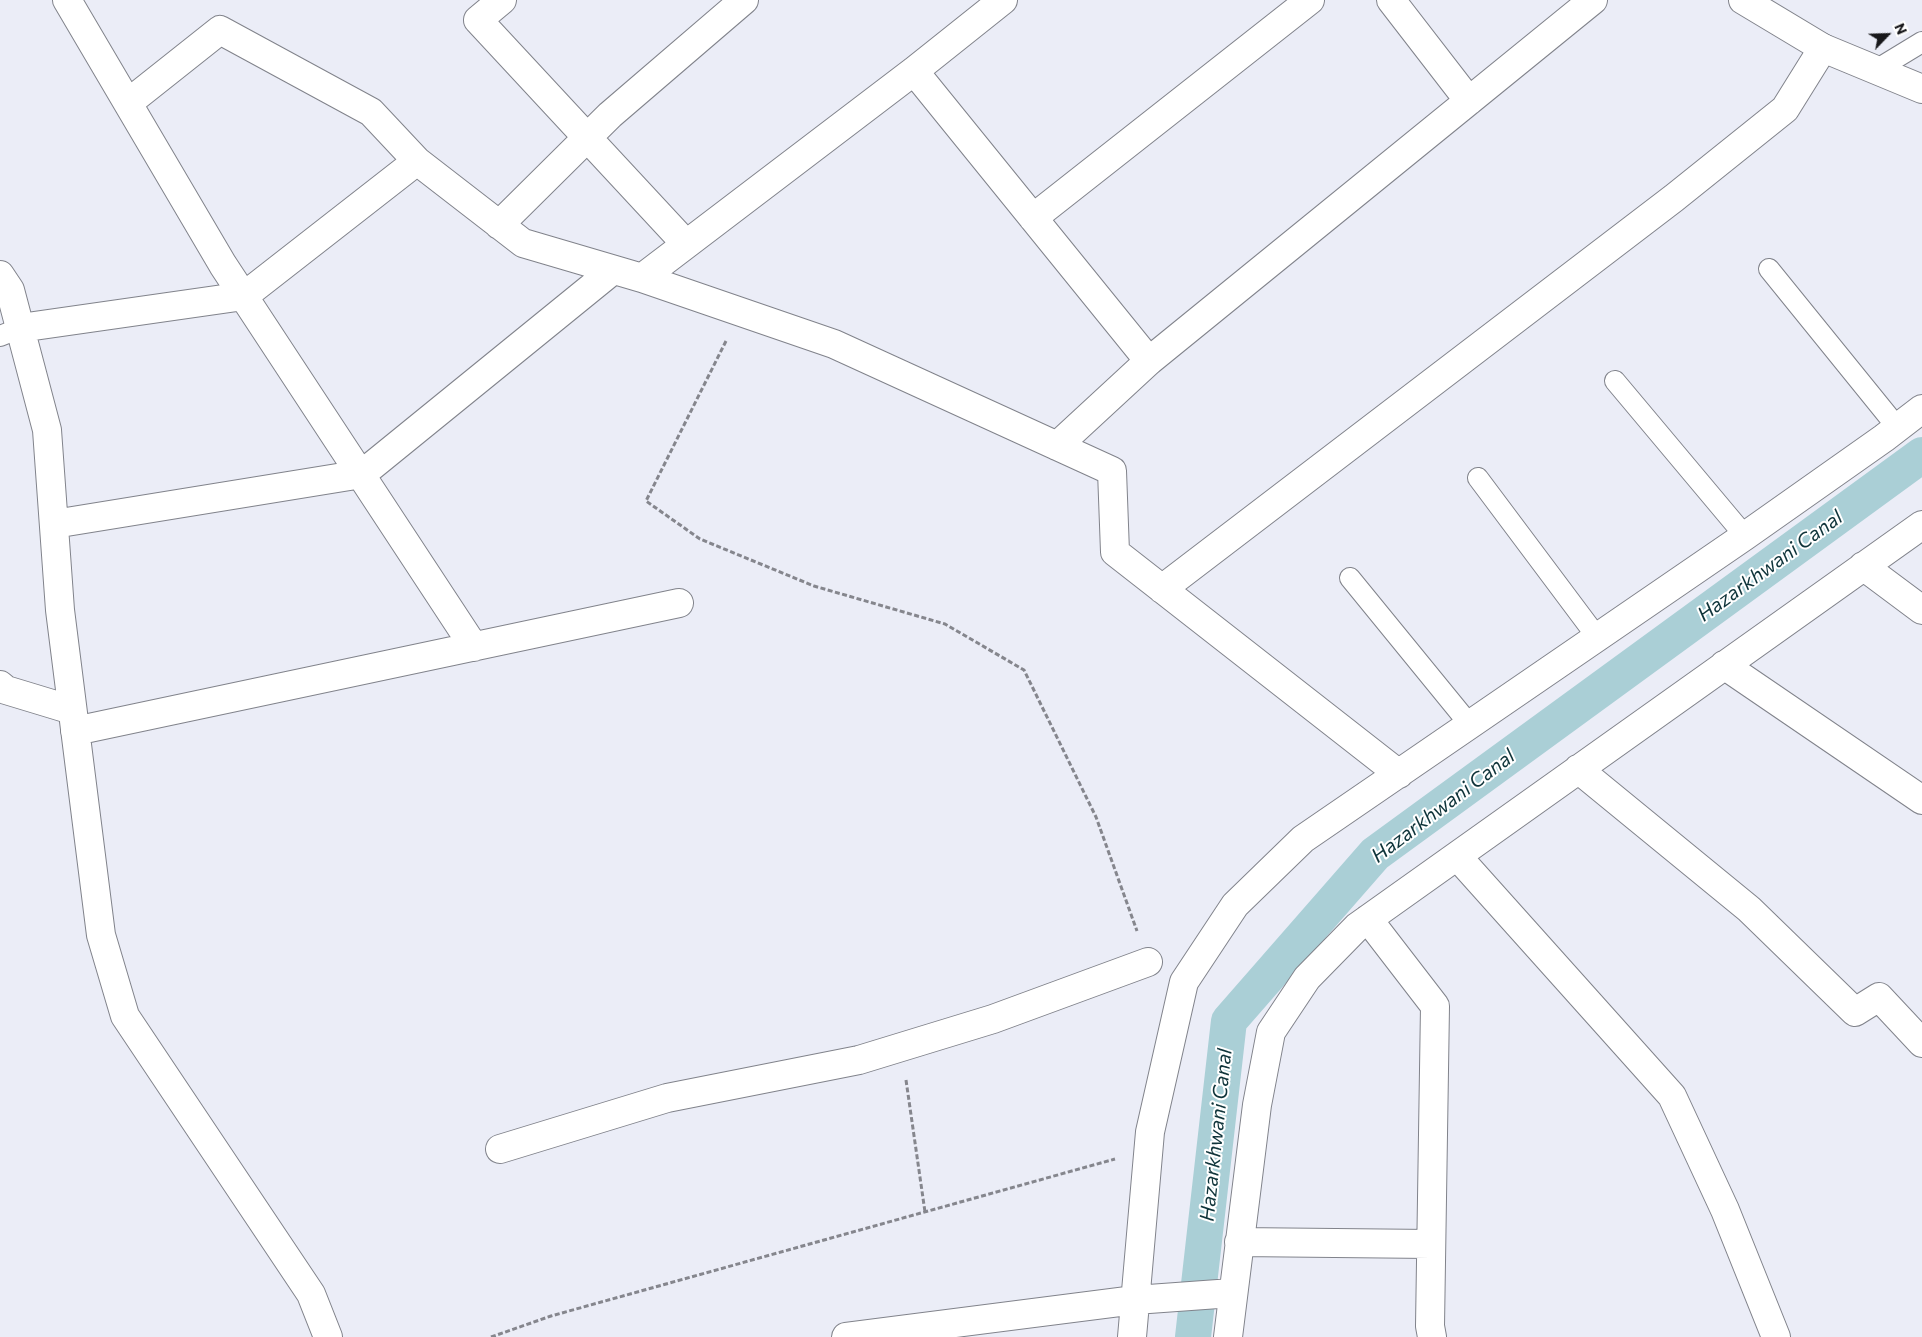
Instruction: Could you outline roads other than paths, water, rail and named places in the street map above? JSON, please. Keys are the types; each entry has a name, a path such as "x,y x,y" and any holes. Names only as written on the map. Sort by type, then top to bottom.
{"street":[{"path":"67,0 223,265 474,647"},
{"path":"502,0 478,20 686,244"},
{"path":"499,226 610,115 744,0"},
{"path":"642,278 1003,0"},
{"path":"1033,218 1310,0"},
{"path":"1391,0 1469,101"},
{"path":"1057,446 1149,361 1593,0"},
{"path":"1743,0 1823,48 1922,89"},
{"path":"128,102 220,30 371,112 417,161 522,243 642,278 834,344 1112,471 1115,552 1399,774"},
{"path":"1162,589 1674,198 1785,109 1823,48"},
{"path":"914,70 1149,361"},
{"path":"10,332 244,296 417,161"},
{"path":"54,524 362,474 613,270"},
{"path":"0,275 10,290 10,332 47,430 60,610 101,935 125,1016 311,1294 328,1337"},
{"path":"1132,1337 1137,1300 1150,1132 1184,982 1235,905 1303,839 1745,536 1922,409"},
{"path":"1228,1337 1231,1293 1257,1105 1271,1032 1307,978 1357,927 1922,525"},
{"path":"1863,566 1922,610"},
{"path":"0,685 6,690 74,721 474,647 679,603"},
{"path":"1724,665 1922,800"},
{"path":"1578,770 1749,909 1855,1012 1879,997 1922,1043"},
{"path":"1457,856 1672,1096 1725,1210 1776,1337"},
{"path":"1368,919 1435,1006 1430,1326 1432,1337"},
{"path":"500,1149 667,1098 859,1060 992,1019 1148,962"},
{"path":"1239,1242 1431,1244"},
{"path":"846,1337 1137,1300 1231,1293"}],"lane":[{"path":"1876,70 1922,42"},
{"path":"1769,269 1897,427"},
{"path":"1615,381 1745,536"},
{"path":"1478,478 1597,637"},
{"path":"1350,578 1470,725"}],"waterway":[{"name":"Hazarkhwani Canal","path":"1193,1337 1229,1021 1375,854 1922,455"}]}
